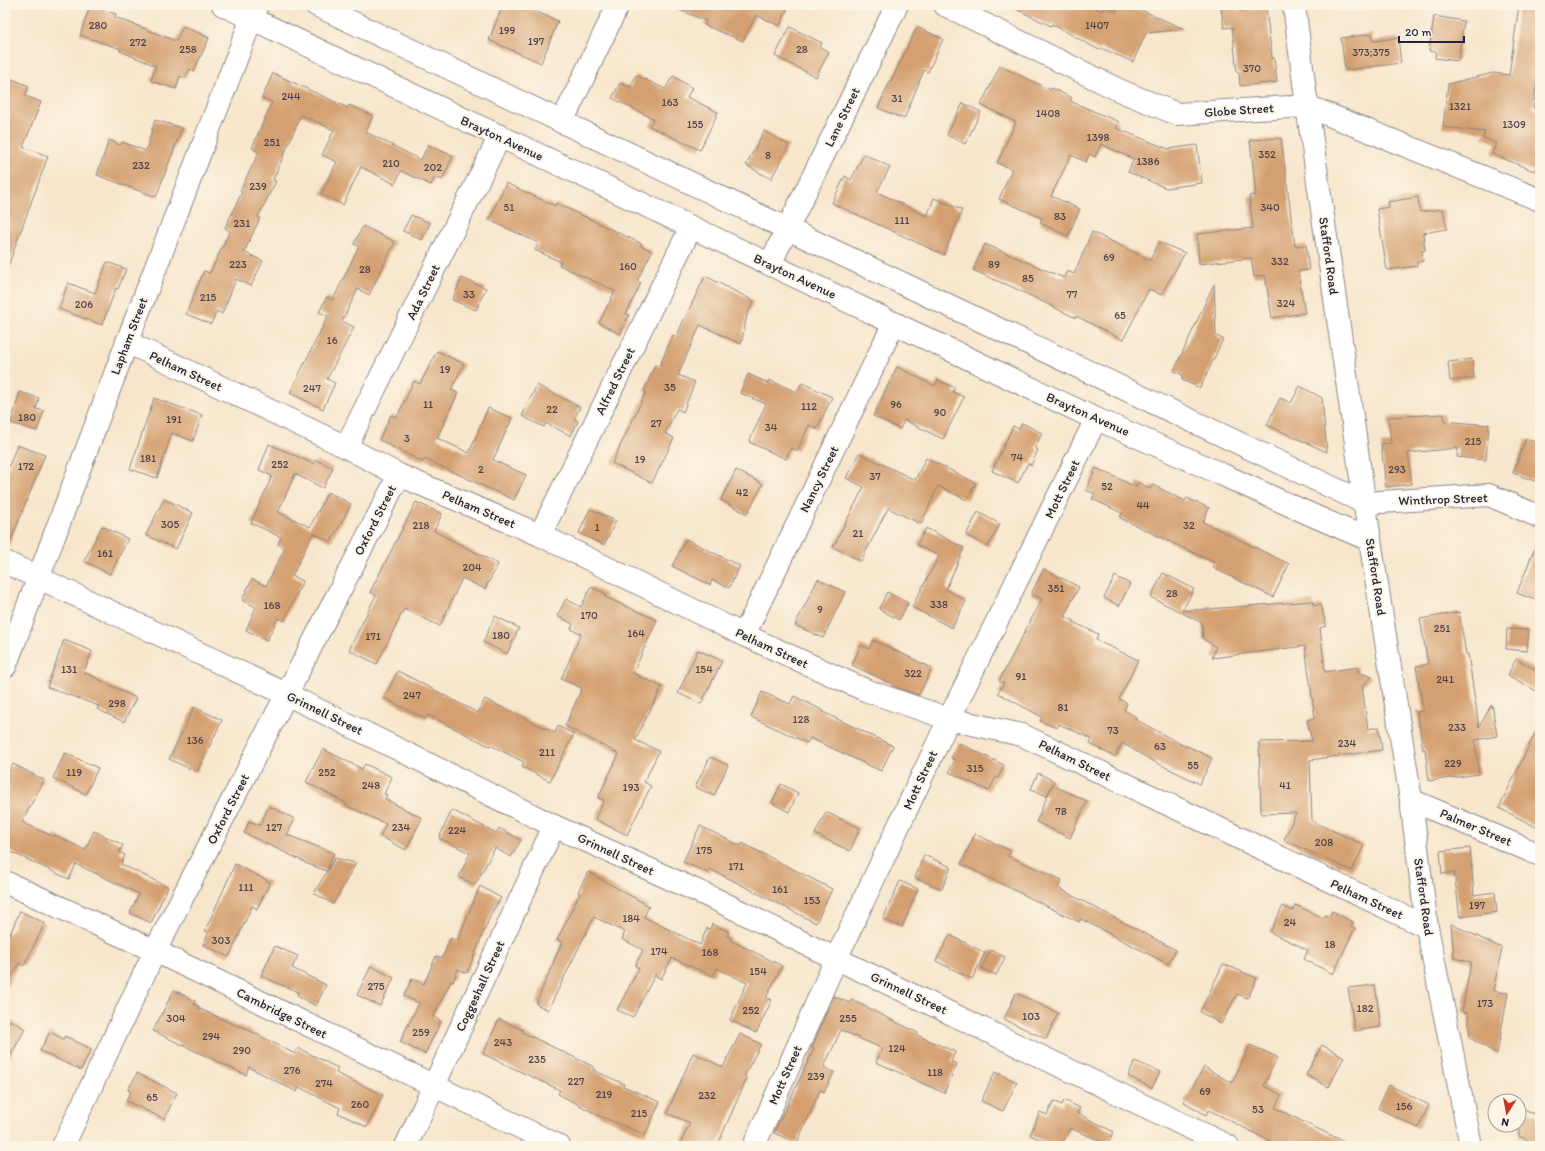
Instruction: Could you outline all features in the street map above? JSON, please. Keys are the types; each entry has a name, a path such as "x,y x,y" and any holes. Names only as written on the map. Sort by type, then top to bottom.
{"street":[{"name":"Brayton Avenue","path":"223,5 254,12 500,136 1096,419 1176,452 1313,516 1370,540"},
{"path":"562,122 618,5"},
{"name":"Lane Street","path":"770,264 897,5"},
{"name":"Globe Street","path":"945,5 1121,91 1177,114 1307,106 1540,200"},
{"name":"Stafford Road","path":"1294,5 1307,106 1366,503 1370,540 1411,800 1427,927 1471,1146"},
{"path":"328,8 562,122 1366,503"},
{"name":"Lapham Street","path":"5,668 127,342 254,12"},
{"name":"Ada Street","path":"346,447 500,136"},
{"name":"Alfred Street","path":"540,535 691,227"},
{"name":"Nancy Street","path":"744,635 894,323"},
{"name":"Pelham Street","path":"127,342 346,447 399,475 540,535 744,635 865,690 949,719 1022,735 1427,927"},
{"name":"Mott Street","path":"754,1146 836,959 949,719 1096,419"},
{"name":"Oxford Street","path":"63,1146 155,952 399,475"},
{"name":"Winthrop Street","path":"1366,503 1489,495 1540,517"},
{"name":"Grinnell Street","path":"5,562 286,694 554,826 717,900 836,959 1228,1146"},
{"name":"Palmer Street","path":"1411,800 1540,855"},
{"name":"Coggeshall Street","path":"406,1146 554,826"},
{"name":"Cambridge Street","path":"5,882 155,952 559,1146"}],"building":[{"path":"503,5 520,5 558,21 541,63 489,40"},
{"path":"668,5 789,5 780,26 756,15 743,41 704,25 706,21"},
{"path":"1008,5 1091,5 1102,11 1105,6 1116,12 1119,5 1130,5 1184,29 1146,33 1133,62 1101,48 1099,50 1052,24 1051,26"},
{"path":"1519,5 1540,5 1540,60 1533,108 1540,111 1540,158 1534,171 1492,154 1496,143 1483,138 1485,132 1443,127 1448,84 1493,73 1509,75"},
{"path":"90,6 116,14 115,17 176,41 183,26 209,38 194,71 190,69 185,78 180,76 176,89 151,81 156,66 120,51 121,49 80,35"},
{"path":"1238,6 1239,11 1266,8 1272,58 1274,58 1277,82 1240,86 1239,72 1237,73 1232,27 1224,28 1221,8"},
{"path":"1434,16 1464,21 1458,61 1435,58 1436,52 1429,51"},
{"path":"790,27 822,43 820,47 829,52 816,77 775,56"},
{"path":"917,27 943,39 928,72 924,70 904,119 878,108"},
{"path":"1372,34 1373,41 1398,38 1401,63 1345,70 1341,38"},
{"path":"1000,66 1051,90 1052,88 1072,98 1070,101 1119,122 1116,128 1168,149 1197,145 1202,183 1166,188 1128,172 1134,159 1101,144 1095,157 1089,154 1086,162 1071,155 1051,196 1080,209 1068,236 1040,223 1042,218 999,199 1012,169 997,163 1016,122 981,105"},
{"path":"273,73 348,108 349,105 373,116 366,132 421,160 428,145 453,156 442,180 435,177 431,185 401,171 395,184 361,167 343,205 321,194 337,162 322,155 334,130 301,115 273,180 276,181 258,217 260,218 244,252 263,261 251,286 236,279 222,314 217,311 211,324 186,314 204,271 210,273 230,231 225,228 242,192 240,191 259,152 252,148 272,102 262,98"},
{"path":"636,75 665,89 673,76 692,88 687,97 718,112 700,150 649,126 654,119 612,98 620,83 630,87"},
{"path":"5,76 29,86 25,96 41,102 23,147 48,156 7,269 5,268"},
{"path":"963,103 981,112 965,144 947,135"},
{"path":"155,120 182,128 156,197 97,175 109,140 120,145 122,142 146,151"},
{"path":"764,131 789,145 771,179 746,165"},
{"path":"1281,138 1295,246 1306,245 1309,270 1298,271 1305,313 1272,318 1265,275 1254,277 1251,258 1199,264 1197,234 1253,228 1249,196 1256,195 1250,140"},
{"path":"864,154 890,167 877,192 927,216 934,198 962,210 944,255 832,203 845,176 851,180"},
{"path":"506,183 555,206 556,203 642,244 641,246 652,251 637,281 641,283 626,314 629,315 620,334 599,323 615,291 559,265 561,262 535,250 539,243 489,220"},
{"path":"1418,197 1420,212 1443,209 1447,229 1423,233 1425,250 1422,251 1423,261 1417,262 1417,266 1387,270 1377,209 1389,207 1388,202"},
{"path":"411,215 430,223 422,240 403,231"},
{"path":"363,226 395,242 369,295 358,289 342,321 354,327 327,379 335,383 323,409 290,393 328,316 319,312 327,297 333,300 359,246 354,244"},
{"path":"1092,232 1150,260 1159,242 1185,253 1161,295 1149,289 1123,340 1076,316 1076,318 1004,283 973,270 985,244 1064,278 1067,271 1074,274"},
{"path":"107,262 126,269 118,289 116,288 102,325 59,309 68,283 95,293"},
{"path":"705,276 754,301 747,315 741,344 700,325 678,375 695,382 683,412 677,409 665,433 674,438 652,483 612,463 646,392 644,391 655,365 659,367 673,335 676,337"},
{"path":"462,278 486,288 476,310 452,300"},
{"path":"1214,284 1216,336 1223,339 1200,388 1182,380 1183,375 1174,371"},
{"path":"437,351 464,364 451,390 458,393 437,438 469,453 488,408 512,418 493,460 526,475 514,500 425,459 423,462 379,440 391,415 397,417 414,381 420,384"},
{"path":"1472,359 1474,378 1450,381 1448,362"},
{"path":"897,367 935,386 938,380 955,388 953,392 964,397 943,439 904,420 900,429 873,416"},
{"path":"748,374 768,383 769,380 797,392 802,383 832,397 817,429 809,425 797,451 791,448 786,459 749,442 766,404 740,393"},
{"path":"537,385 580,407 574,419 578,421 571,436 546,423 544,427 522,416"},
{"path":"1300,386 1322,398 1327,452 1267,425 1280,398 1291,403"},
{"path":"20,392 39,398 36,409 44,411 37,431 11,423"},
{"path":"154,398 202,415 193,441 172,433 157,478 130,469"},
{"path":"1444,414 1444,421 1489,425 1486,460 1457,457 1458,448 1408,453 1412,484 1386,487 1381,444 1391,443 1388,417"},
{"path":"1022,423 1042,433 1035,448 1038,450 1031,465 1028,463 1018,483 992,471 1013,426 1019,429"},
{"path":"1526,439 1540,444 1540,483 1513,473"},
{"path":"269,444 314,464 316,460 333,468 323,488 295,474 278,512 310,527 328,492 351,504 331,542 313,533 292,576 303,581 284,621 278,618 267,640 246,630 256,607 242,600 252,579 266,586 285,548 278,544 281,537 251,523 272,476 259,470"},
{"path":"17,445 45,455 7,550 5,550 5,477"},
{"path":"859,453 915,480 926,458 976,483 967,500 938,486 921,524 888,508 861,561 833,547 864,487 846,478"},
{"path":"1096,468 1136,487 1138,482 1150,489 1153,485 1185,501 1187,498 1209,508 1203,522 1289,564 1273,597 1213,568 1215,563 1120,518 1122,513 1092,499 1095,494 1086,490"},
{"path":"736,470 763,484 747,514 721,500"},
{"path":"164,499 193,513 176,549 146,535"},
{"path":"416,502 442,514 434,531 498,564 485,589 462,578 440,626 404,609 377,664 349,650 376,595 370,592"},
{"path":"590,509 616,521 604,545 579,533"},
{"path":"978,512 1000,524 988,547 966,535"},
{"path":"102,526 128,539 110,574 84,561"},
{"path":"926,528 964,548 946,589 966,601 952,628 912,607 939,556 917,545"},
{"path":"1540,537 1540,602 1517,593"},
{"path":"686,539 740,566 729,588 712,580 710,585 672,566"},
{"path":"1044,569 1079,587 1064,616 1098,634 1096,640 1138,660 1119,699 1127,703 1124,710 1136,717 1135,719 1186,747 1187,746 1212,758 1200,784 1151,760 1122,743 1115,757 1090,744 1092,739 1059,724 1057,728 1040,721 1042,717 998,693 1004,683 999,681 1042,599 1031,594"},
{"path":"1163,573 1194,589 1182,611 1313,601 1314,606 1321,604 1326,626 1320,628 1325,672 1358,667 1358,672 1372,677 1362,686 1368,729 1379,727 1382,750 1310,760 1312,821 1364,845 1352,871 1284,840 1296,813 1261,814 1259,742 1312,741 1307,720 1315,718 1305,646 1212,658 1216,647 1203,639 1202,623 1151,597"},
{"path":"1115,576 1130,584 1119,606 1104,598"},
{"path":"818,579 845,592 823,638 795,625"},
{"path":"591,587 606,594 605,597 657,620 633,673 662,687 635,740 659,751 644,782 651,786 627,835 595,819 604,800 598,798 619,754 565,726 582,688 561,679 581,634 571,629 573,624 557,616 566,599 581,607"},
{"path":"887,592 908,603 899,620 879,609"},
{"path":"1459,612 1466,654 1468,654 1479,727 1492,704 1497,736 1475,740 1479,774 1429,781 1425,749 1423,750 1417,712 1423,711 1416,666 1428,664 1420,619"},
{"path":"495,616 519,628 507,654 483,642"},
{"path":"1507,629 1529,630 1527,651 1506,649"},
{"path":"64,640 92,651 84,672 136,698 124,722 97,709 99,706 47,687"},
{"path":"873,640 932,668 919,695 892,686 892,684 852,665 861,645 869,649"},
{"path":"698,650 722,661 701,704 678,693"},
{"path":"1516,659 1540,672 1540,693 1508,675"},
{"path":"398,671 478,713 485,699 555,733 558,726 574,734 550,781 522,767 524,762 490,745 489,746 428,715 426,719 384,698"},
{"path":"762,692 790,704 794,696 824,711 823,712 893,746 881,771 810,738 807,743 751,717"},
{"path":"194,707 222,720 197,772 169,759"},
{"path":"1540,723 1540,829 1499,808"},
{"path":"959,743 1004,765 998,778 996,777 989,791 949,772 955,760 951,758"},
{"path":"323,749 362,769 365,764 392,777 384,794 387,795 385,799 422,818 406,850 380,836 386,824 345,805 346,803 306,782"},
{"path":"65,753 98,768 86,794 53,778"},
{"path":"710,757 728,765 714,796 695,787"},
{"path":"13,764 44,780 22,822 54,837 55,835 85,850 94,831 123,845 119,852 125,855 121,864 168,887 151,923 130,913 139,894 76,864 69,879 7,850 5,855 5,780"},
{"path":"1038,773 1054,781 1047,796 1031,789"},
{"path":"781,784 798,793 789,812 772,803"},
{"path":"1052,785 1087,801 1070,838 1036,822"},
{"path":"269,806 295,819 287,835 334,853 327,871 305,863 244,833 249,821 260,825"},
{"path":"452,810 496,833 499,828 521,840 511,857 495,848 475,885 459,877 470,853 439,838"},
{"path":"826,812 860,828 850,851 815,834"},
{"path":"700,826 741,846 742,843 832,889 816,923 710,869 708,873 683,862"},
{"path":"975,834 1011,851 1008,856 1062,880 1058,888 1176,950 1168,964 1081,919 1079,922 961,864"},
{"path":"1470,848 1474,895 1495,892 1497,912 1460,917 1454,872 1442,874 1440,851"},
{"path":"924,855 951,867 942,889 915,878"},
{"path":"335,858 356,863 333,904 314,893"},
{"path":"235,864 270,882 257,909 252,906 229,957 203,945 209,932 205,931"},
{"path":"588,872 649,906 644,917 700,945 707,928 710,929 712,924 729,932 727,936 731,938 730,940 782,966 766,998 772,1000 756,1033 730,1020 747,983 717,968 713,976 672,958 661,979 655,975 633,1017 617,1010 639,968 635,966 643,950 622,939 625,932 594,917 548,1010 536,1004 562,942 557,940 580,893 578,892"},
{"path":"900,881 918,889 902,927 883,919"},
{"path":"480,886 501,898 491,914 467,973 458,969 453,982 451,981 433,1017 441,1021 425,1054 400,1042 419,1003 404,996 412,979 424,984 436,956 442,958 451,938 457,941"},
{"path":"1295,905 1324,918 1326,915 1329,917 1332,911 1353,922 1351,926 1355,928 1333,974 1304,959 1308,950 1270,932 1283,906 1293,911"},
{"path":"20,911 45,923 24,966 19,963 5,991 5,931 10,934"},
{"path":"1451,924 1502,948 1493,991 1508,993 1497,1054 1470,1038 1468,1013 1462,1012 1471,962 1454,958"},
{"path":"950,935 985,953 972,979 936,961"},
{"path":"275,946 298,956 292,968 326,985 316,1006 297,996 298,992 261,976"},
{"path":"991,950 1005,957 996,975 981,968"},
{"path":"1223,964 1257,978 1248,998 1237,994 1221,1024 1200,1012"},
{"path":"371,966 394,978 380,1006 357,995"},
{"path":"1375,985 1381,1027 1355,1031 1348,988"},
{"path":"174,990 195,1001 194,1004 199,1006 198,1008 239,1027 239,1025 295,1054 298,1048 338,1068 336,1073 383,1095 367,1127 338,1113 340,1108 299,1087 297,1092 249,1067 246,1075 153,1031"},
{"path":"1016,993 1058,1013 1046,1039 1004,1019"},
{"path":"833,996 850,1003 852,1000 918,1033 917,1035 955,1052 951,1062 957,1064 944,1093 876,1062 883,1049 841,1030 824,1067 834,1072 824,1092 820,1090 797,1143 774,1133 814,1049 812,1048"},
{"path":"499,1019 523,1030 522,1032 594,1067 593,1070 624,1084 623,1086 660,1102 645,1135 600,1116 558,1094 560,1090 483,1054"},
{"path":"10,1020 25,1029 5,1066 5,1029"},
{"path":"50,1032 63,1039 65,1036 91,1049 81,1070 40,1051"},
{"path":"740,1034 761,1044 744,1076 747,1078 717,1146 679,1146 690,1123 667,1113 693,1053 723,1067"},
{"path":"1250,1045 1277,1057 1264,1086 1281,1095 1275,1108 1353,1146 1280,1146 1209,1110 1206,1115 1184,1102 1204,1067 1232,1083"},
{"path":"1322,1045 1344,1057 1329,1087 1306,1075"},
{"path":"1135,1061 1160,1072 1152,1088 1128,1076"},
{"path":"995,1072 1017,1082 1003,1111 981,1101"},
{"path":"137,1073 177,1093 164,1119 126,1101 131,1092 128,1090"},
{"path":"1389,1085 1429,1105 1418,1128 1378,1108"},
{"path":"1064,1100 1080,1108 1077,1113 1114,1132 1108,1144 1070,1128 1061,1146 1044,1146 1046,1142 1030,1135 1040,1112 1047,1115 1054,1101 1062,1105"},
{"path":"1527,1110 1540,1117 1540,1146 1519,1136 1519,1133 1527,1133"}]}
